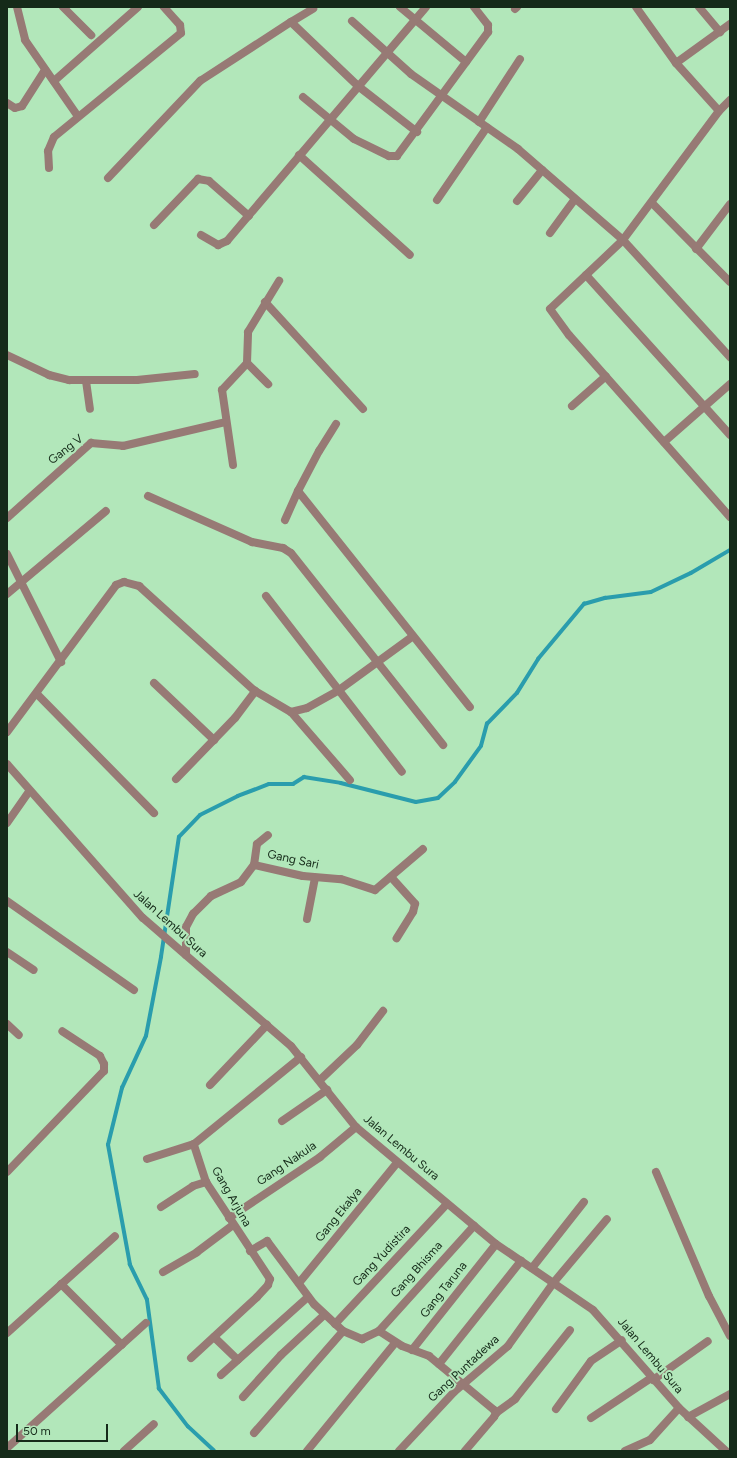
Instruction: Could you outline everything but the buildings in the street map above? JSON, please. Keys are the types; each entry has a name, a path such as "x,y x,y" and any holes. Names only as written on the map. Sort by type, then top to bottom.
{"street":[{"path":"16,7 25,40 78,115"},
{"path":"63,7 91,35"},
{"path":"54,81 138,7"},
{"path":"50,168 49,143 78,115 181,33 180,25 164,7"},
{"path":"400,7 466,62"},
{"path":"201,235 220,246 249,216 385,53 426,7"},
{"path":"303,97 329,120 354,138 393,157 401,154 488,29 474,7"},
{"path":"636,7 676,63 719,111"},
{"path":"700,7 720,32"},
{"path":"108,178 200,81 313,9"},
{"path":"352,21 385,53 441,96 487,127 542,170 623,240 730,357"},
{"path":"291,22 358,86 417,132"},
{"path":"676,63 730,24"},
{"path":"479,122 520,59"},
{"path":"7,103 15,108 22,106 45,70"},
{"path":"730,100 719,111 623,240 550,309 606,376 730,517"},
{"path":"438,200 487,127"},
{"path":"299,155 410,255"},
{"path":"517,201 542,170"},
{"path":"154,225 192,184 201,179 209,181 249,216"},
{"path":"550,233 576,199"},
{"path":"652,203 730,282"},
{"path":"696,248 729,209"},
{"path":"586,275 730,435"},
{"path":"233,465 225,422 222,390 247,363 248,332 279,281"},
{"path":"265,302 363,409"},
{"path":"7,354 60,379 86,381 137,380 195,374"},
{"path":"247,363 268,384"},
{"path":"572,406 606,376"},
{"path":"86,381 90,409"},
{"path":"664,442 730,384"},
{"name":"Gang V","path":"7,518 91,443 123,446 225,422"},
{"path":"285,520 319,451 336,424"},
{"path":"298,491 412,637 470,707"},
{"path":"148,496 252,542 283,548 291,553 376,664 443,745"},
{"path":"7,594 22,583 106,511"},
{"path":"7,554 61,662"},
{"path":"7,732 61,662 116,586 132,582 150,595 255,691 291,712 350,780"},
{"path":"266,596 402,772"},
{"path":"291,712 307,708 339,690 412,637"},
{"path":"154,683 214,740"},
{"path":"176,779 235,718 255,691"},
{"path":"37,694 154,813"},
{"name":"Jalan Lembu Sura","path":"7,764 29,791 62,824 98,869 143,918 301,1057 356,1126 397,1163 496,1244 554,1282 593,1310 622,1340 652,1379 679,1408 726,1451"},
{"path":"7,823 29,791"},
{"path":"254,865 257,844 268,834"},
{"path":"397,938 413,912 415,904 391,877 423,849"},
{"name":"Gang Sari","path":"183,953 186,927 193,914 211,896 241,882 254,865 315,878 341,879 375,890 391,877"},
{"path":"307,919 315,878"},
{"path":"7,901 134,990"},
{"path":"7,952 34,970"},
{"path":"320,1080 357,1045 383,1011"},
{"path":"7,1024 19,1035"},
{"path":"210,1084 266,1025"},
{"path":"8,1170 104,1071 104,1064 100,1056 62,1031"},
{"path":"147,1159 194,1144 301,1057"},
{"path":"282,1121 327,1090"},
{"name":"Gang Nakula","path":"163,1272 197,1252 231,1222 320,1157 356,1126"},
{"name":"Gang Arjuna","path":"191,1358 268,1285 270,1279 250,1251 206,1182 194,1144"},
{"name":"Gang Ekalya","path":"299,1283 397,1163"},
{"path":"656,1172 708,1296 730,1336"},
{"path":"161,1207 193,1186 206,1182"},
{"path":"532,1268 584,1202"},
{"name":"Gang Yudistira","path":"335,1324 447,1204"},
{"name":"Gang Puntadewa","path":"399,1451 464,1385 508,1346 554,1282 607,1219"},
{"name":"Gang Bhisma","path":"379,1331 474,1226"},
{"path":"7,1333 116,1236"},
{"path":"250,1251 267,1241 308,1297 324,1315 343,1331 362,1340 379,1331 412,1350 429,1356 496,1414"},
{"name":"Gang Taruna","path":"412,1350 496,1244"},
{"path":"439,1364 521,1261"},
{"path":"61,1284 122,1345"},
{"path":"221,1375 308,1297"},
{"path":"243,1397 281,1355 324,1315"},
{"path":"7,1448 146,1323"},
{"path":"465,1451 496,1414 515,1399 570,1330"},
{"path":"254,1433 343,1331"},
{"path":"214,1337 238,1360"},
{"path":"556,1409 591,1361 622,1340"},
{"path":"591,1418 652,1379 708,1340"},
{"path":"307,1451 395,1343"},
{"path":"688,1417 730,1394"},
{"path":"625,1451 650,1440 679,1408"},
{"path":"124,1451 154,1424"}],"waterway":[{"path":"214,1451 188,1427 159,1389 147,1300 130,1265 108,1145 122,1088 146,1036 161,957 179,837 200,815 238,796 269,784 293,784 304,777 341,783 416,802 438,798 455,782 481,746 487,724 517,693 538,659 584,604 605,598 651,592 691,573 730,550"}]}
